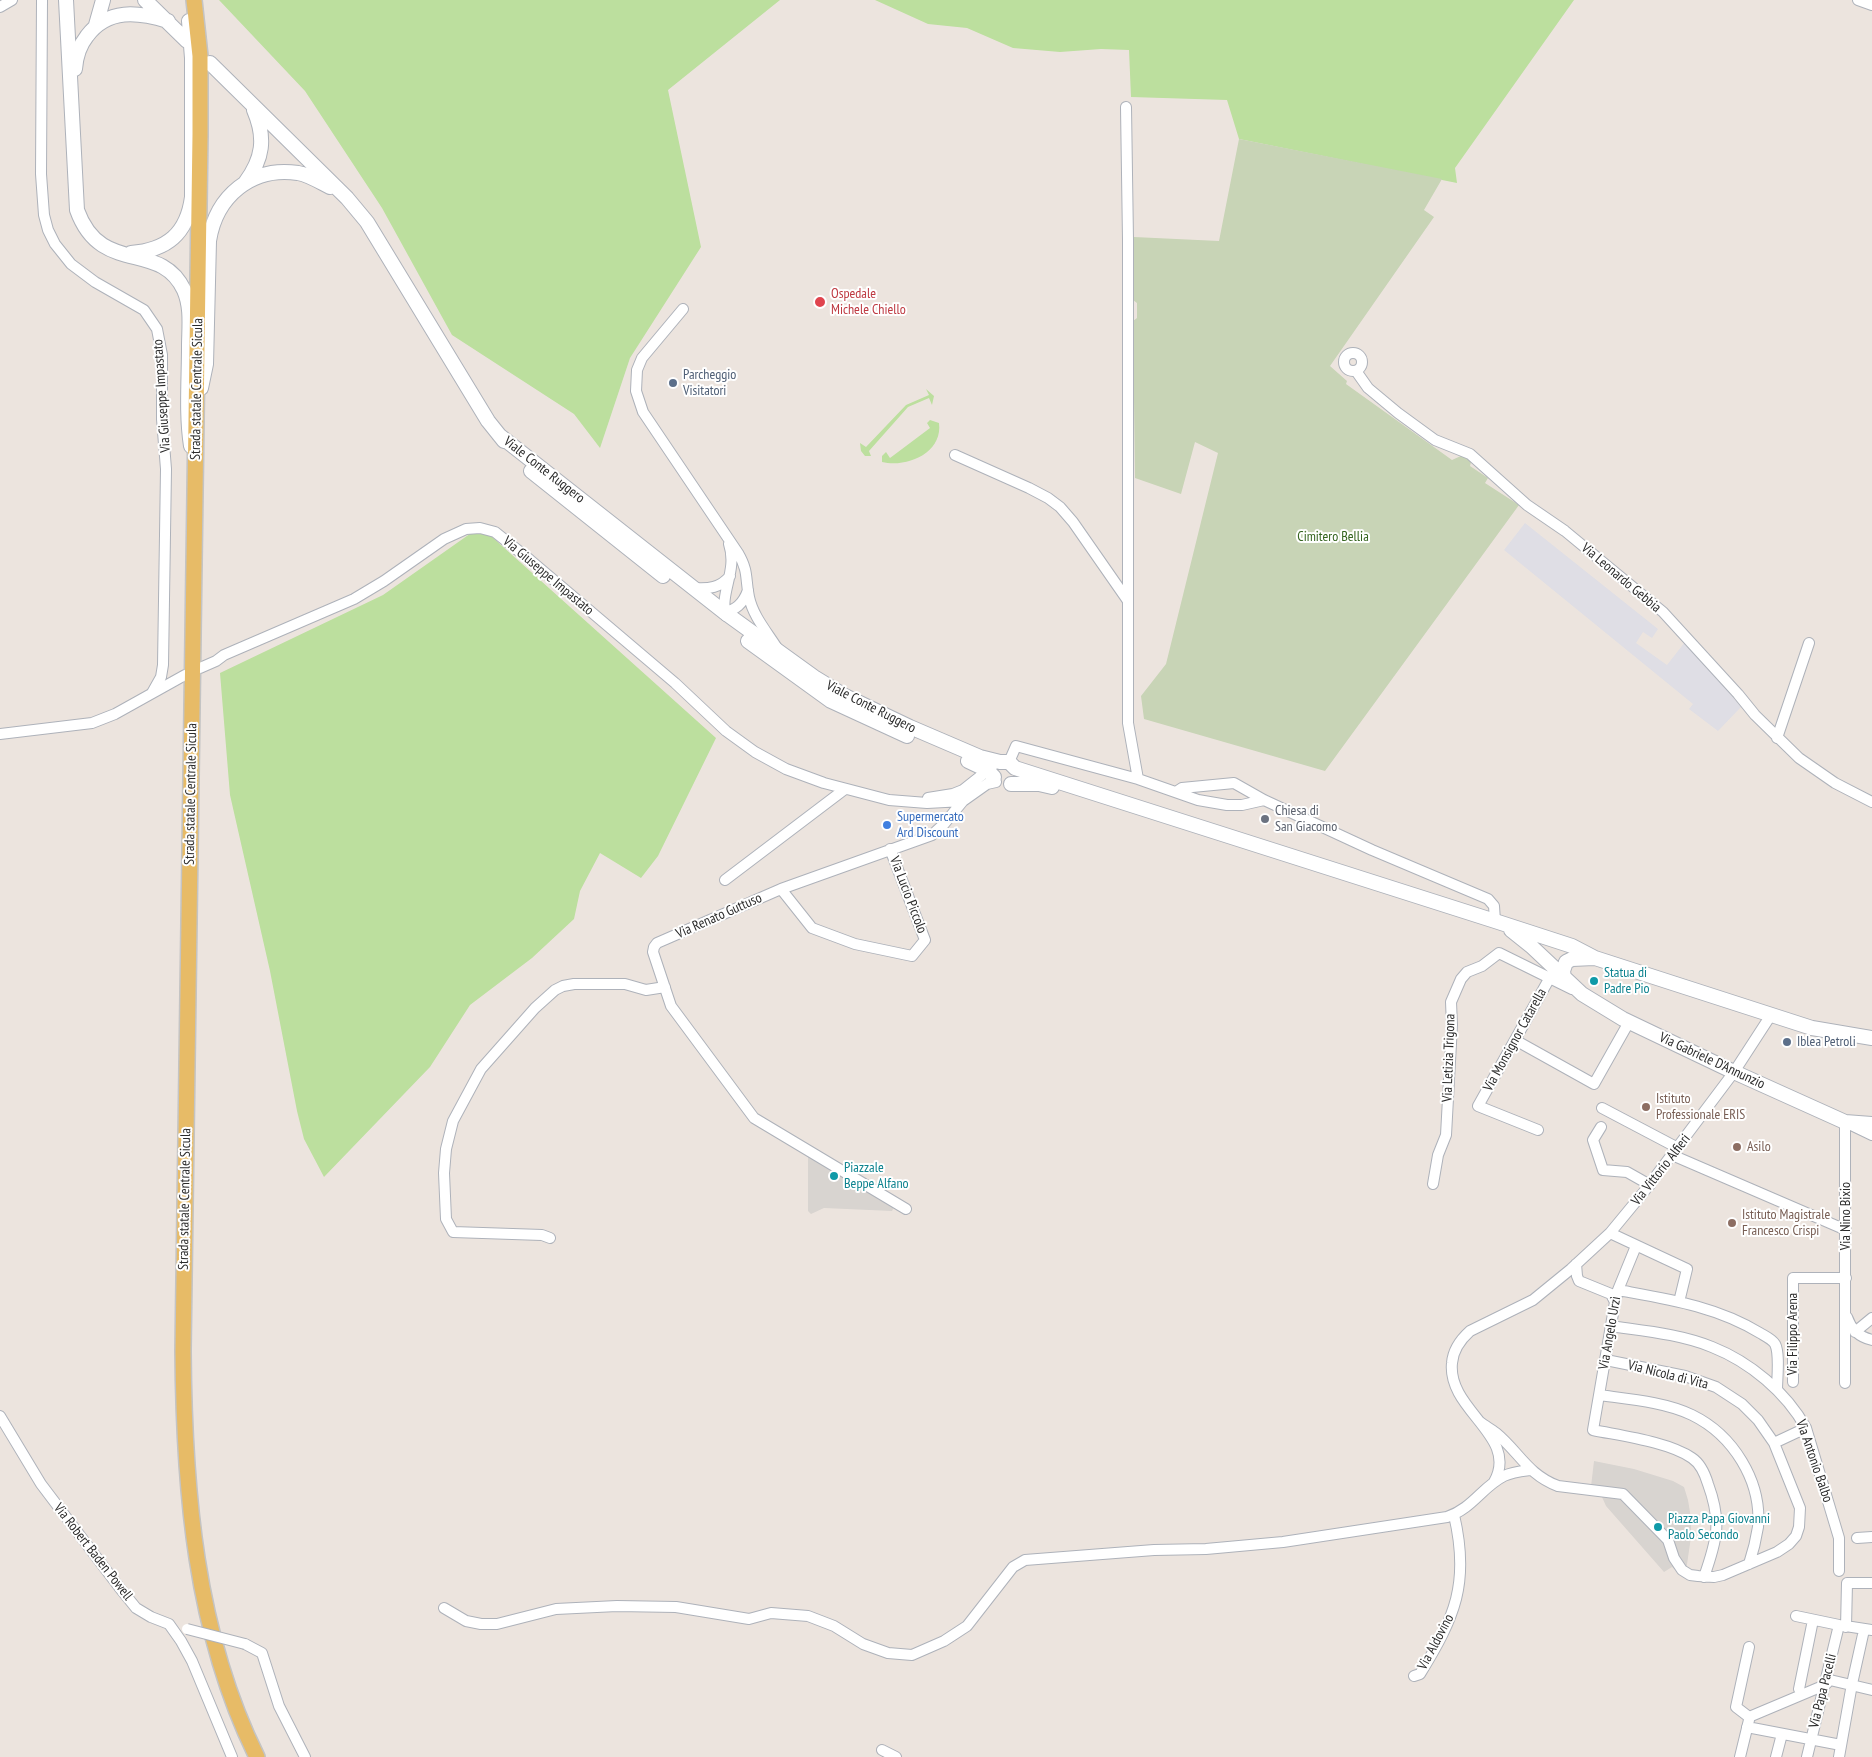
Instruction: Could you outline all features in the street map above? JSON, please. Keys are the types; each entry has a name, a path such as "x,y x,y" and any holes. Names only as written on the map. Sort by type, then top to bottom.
{"main road":[{"path":"66,0 77,210 87,232 96,242 110,250 164,267 173,274 184,290 190,313 188,426 195,469"},
{"path":"72,107 75,59 84,40 96,25 103,0"},
{"path":"145,0 188,41"},
{"path":"123,254 156,249 166,244 185,224 190,212 192,197 192,74 188,0"},
{"name":"Strada statale Centrale Sicula","path":"194,0 200,56 200,82 183,1351 184,1427 186,1474 192,1531 202,1587 218,1655 240,1723 257,1757"},
{"path":"96,25 119,15 148,16 168,21"},
{"path":"210,63 347,198 372,230 462,380 488,421 499,434"},
{"path":"196,411 206,364 211,224 220,206 244,183 254,170 260,156 259,122 253,107"},
{"path":"244,183 273,174 300,174 318,181 347,198"},
{"name":"Viale Conte Ruggero","path":"499,434 524,465 603,530 793,675 831,701 854,713 1000,769"},
{"name":"Viale Conte Ruggero","path":"499,434 724,612 814,677 853,700 910,728 980,757 1000,769"},
{"path":"1000,769 1017,776 1011,784 1040,784 1088,796 1111,798"},
{"path":"1000,769 1111,798 1499,922 1572,946 1595,958 1812,1028 1872,1038"},
{"name":"Via Gabriele D'Annunzio","path":"1499,922 1531,946 1556,975 1582,994 1629,1022 1845,1122"},
{"path":"1556,975 1563,970 1566,962 1572,959 1595,958"},
{"path":"1845,1122 1872,1124"}],"street":[{"path":"0,8 12,0"},
{"name":"Via Giuseppe Impastato","path":"42,0 41,174 44,215 48,230 55,244 71,264 95,282 144,310 157,329 162,355 162,419 166,470 163,665 161,677 152,693"},
{"path":"1858,0 1872,5"},
{"path":"1126,107 1128,240 1128,723 1138,779"},
{"path":"683,309 642,358 637,370 636,391 643,412 744,565 748,596 756,615 780,653"},
{"name":"Via Leonardo Gebbia","path":"1356,371 1368,388 1398,413 1435,440 1470,454 1527,505 1565,531 1663,612 1777,738 1799,758 1835,783 1872,802"},
{"path":"956,455 1029,488 1060,507 1078,528 1128,601"},
{"name":"Via Giuseppe Impastato","path":"200,668 224,655 354,599 384,581 444,539 466,529 480,528 495,532 530,560 675,682 726,731 748,747 786,769 845,789 889,800 905,801"},
{"path":"603,530 626,542 716,611 733,610 743,601 748,589"},
{"path":"725,534 732,551 733,562 724,612 726,618 774,656 793,675"},
{"path":"694,588 715,588 725,582 730,576"},
{"path":"1777,738 1809,643"},
{"path":"0,734 92,723 115,714 185,674"},
{"path":"905,801 963,790 1000,769 1016,746 1138,779 1198,800 1227,805 1264,800"},
{"name":"Via Renato Guttuso","path":"906,1209 754,1118 671,1006 653,952 654,947 657,943 781,889 932,835 963,801 987,784 1000,769"},
{"path":"1176,792 1182,788 1234,783 1264,800 1413,868 1488,898 1494,906 1499,922"},
{"path":"725,880 845,789"},
{"path":"905,801 936,803 963,801"},
{"name":"Via Lucio Piccolo","path":"781,889 812,928 855,944 912,956 925,940 890,849"},
{"name":"Via Letizia Trigona","path":"1434,1184 1438,1155 1446,1135 1452,1025 1451,1002 1461,979 1467,972 1482,966 1498,953 1556,975"},
{"name":"Via Monsignor Catarella","path":"1538,1130 1478,1106 1515,1040 1556,975"},
{"path":"550,1238 542,1235 453,1232 446,1219 444,1173 446,1149 453,1121 481,1069 534,1008 555,990 574,984 625,984 646,990 665,987"},
{"name":"Via Vittorio Alfieri","path":"1480,1422 1459,1397 1451,1374 1455,1349 1461,1339 1470,1331 1533,1300 1610,1233 1675,1152 1734,1072 1771,1015"},
{"path":"1515,1040 1594,1084 1629,1022"},
{"path":"1602,1108 1675,1152 1846,1230"},
{"path":"1845,1122 1872,1135"},
{"name":"Via Nino Bixio","path":"1845,1122 1845,1383"},
{"path":"1600,1127 1593,1140 1603,1170 1627,1172 1650,1185"},
{"path":"1610,1233 1687,1269 1679,1302"},
{"name":"Via Angelo Urzì","path":"1636,1246 1615,1302 1593,1430 1663,1446 1692,1458 1700,1465 1712,1494 1716,1510 1717,1528 1715,1546 1704,1576"},
{"path":"1576,1264 1579,1281 1611,1294 1615,1302"},
{"name":"Via Filippo Arena","path":"1793,1382 1793,1278 1846,1278"},
{"path":"1618,1290 1715,1311 1740,1322 1773,1341 1777,1350 1777,1390"},
{"path":"1846,1311 1848,1322 1856,1332 1860,1336 1872,1340"},
{"path":"1856,1332 1872,1318"},
{"name":"Via Antonio Balbo","path":"1610,1326 1665,1335 1711,1346 1750,1368 1777,1390 1797,1412 1806,1428 1839,1538 1839,1570"},
{"name":"Via Nicola di Vita","path":"1606,1360 1685,1376 1716,1387 1742,1404 1758,1420 1774,1443 1800,1508 1799,1527 1796,1536 1790,1544 1777,1552 1714,1577 1704,1576"},
{"path":"1599,1394 1650,1403 1692,1415 1709,1426 1735,1451 1742,1460 1751,1479 1756,1501 1758,1527 1749,1564"},
{"name":"Via Robert Baden Powell","path":"0,1416 41,1484 136,1608 151,1617 169,1624 244,1644 262,1653 280,1706 304,1757"},
{"path":"1480,1422 1497,1434 1530,1470 1550,1483 1558,1486 1623,1494 1668,1540 1674,1558 1682,1570 1690,1575 1704,1576"},
{"path":"1480,1422 1493,1440 1498,1452 1498,1476 1494,1483"},
{"path":"1774,1443 1806,1428"},
{"path":"444,1608 466,1621 481,1624 497,1624 556,1609 616,1606 676,1608 748,1619 772,1613 808,1616 834,1626 862,1644 888,1653 912,1655 944,1641 967,1626 1012,1567 1025,1560 1154,1550 1206,1549 1283,1542 1407,1524 1454,1515 1479,1498 1504,1476 1530,1470"},
{"name":"Via Aldovino","path":"1414,1676 1420,1674 1442,1637 1453,1612 1460,1582 1458,1534 1454,1515"},
{"path":"1857,1538 1872,1537"},
{"name":"Via Papa Pacelli","path":"1807,1757 1842,1626 1847,1583 1872,1583"},
{"path":"1796,1616 1868,1630 1852,1684 1839,1757"},
{"path":"1799,1689 1813,1620"},
{"path":"169,1624 192,1661 228,1756"},
{"path":"1749,1647 1736,1707 1748,1722 1782,1734 1841,1746"},
{"path":"1748,1722 1830,1680 1872,1690"},
{"path":"1740,1757 1748,1722"},
{"path":"1776,1757 1782,1734"},
{"path":"882,1750 896,1757"}],"shaded area":[{"path":"1525,523 1658,629 1652,638 1643,632 1636,643 1667,665 1685,642 1705,663 1741,707 1718,731 1689,709 1693,704 1504,550"},
{"name":"Piazzale Beppe Alfano","path":"808,1151 896,1203 892,1211 824,1208 811,1214 808,1211"},
{"name":"Piazza Papa Giovanni Paolo Secondo","path":"1594,1461 1634,1469 1673,1481 1684,1487 1691,1518 1691,1537 1685,1578 1672,1567 1664,1572 1606,1506 1602,1497 1590,1495"}],"green space":[{"path":"219,0 780,0 668,90 701,247 630,358 600,448 574,414 452,335 382,208 305,91"},
{"path":"875,0 1574,0 1455,168 1457,183 1239,139 1227,100 1131,97 1129,50 1101,49 1060,52 1013,48 967,28 928,24"},
{"name":"Cimitero Bellia","path":"1239,139 1442,179 1424,210 1434,217 1330,366 1347,381 1346,384 1452,460 1463,455 1471,462 1470,466 1488,478 1485,483 1519,505 1325,771 1144,719 1141,696 1166,664 1218,453 1195,442 1181,494 1135,478 1133,321 1137,318 1137,303 1133,300 1134,237 1219,241"},
{"path":"926,389 934,396 932,405 929,398 908,407 869,451 871,456 865,456 861,451 860,443 866,447 906,405 929,395"},
{"path":"930,420 939,423 939,434 929,450 921,456 902,463 882,462 882,456 886,452 890,458 930,428 927,423"},
{"path":"474,531 491,536 716,738 658,856 641,878 600,853 580,891 574,919 532,958 470,1005 430,1067 324,1177 304,1139 297,1111 270,971 230,795 220,673 383,595"}],"place":[{"name":"Ospedale Michele Chiello","path":"820,302"},
{"name":"Parcheggio Visitatori","path":"673,383"},
{"name":"Chiesa di San Giacomo","path":"1265,819"},
{"name":"Supermercato Ard Discount","path":"887,825"},
{"name":"Statua di Padre Pio","path":"1594,981"},
{"name":"Iblea Petroli","path":"1787,1042"},
{"name":"Istituto Professionale ERIS","path":"1646,1107"},
{"name":"Asilo","path":"1737,1147"},
{"name":"Piazzale Beppe Alfano","path":"834,1176"},
{"name":"Istituto Magistrale Francesco Crispi","path":"1732,1223"},
{"name":"Piazza Papa Giovanni Paolo Secondo","path":"1658,1527"}]}
